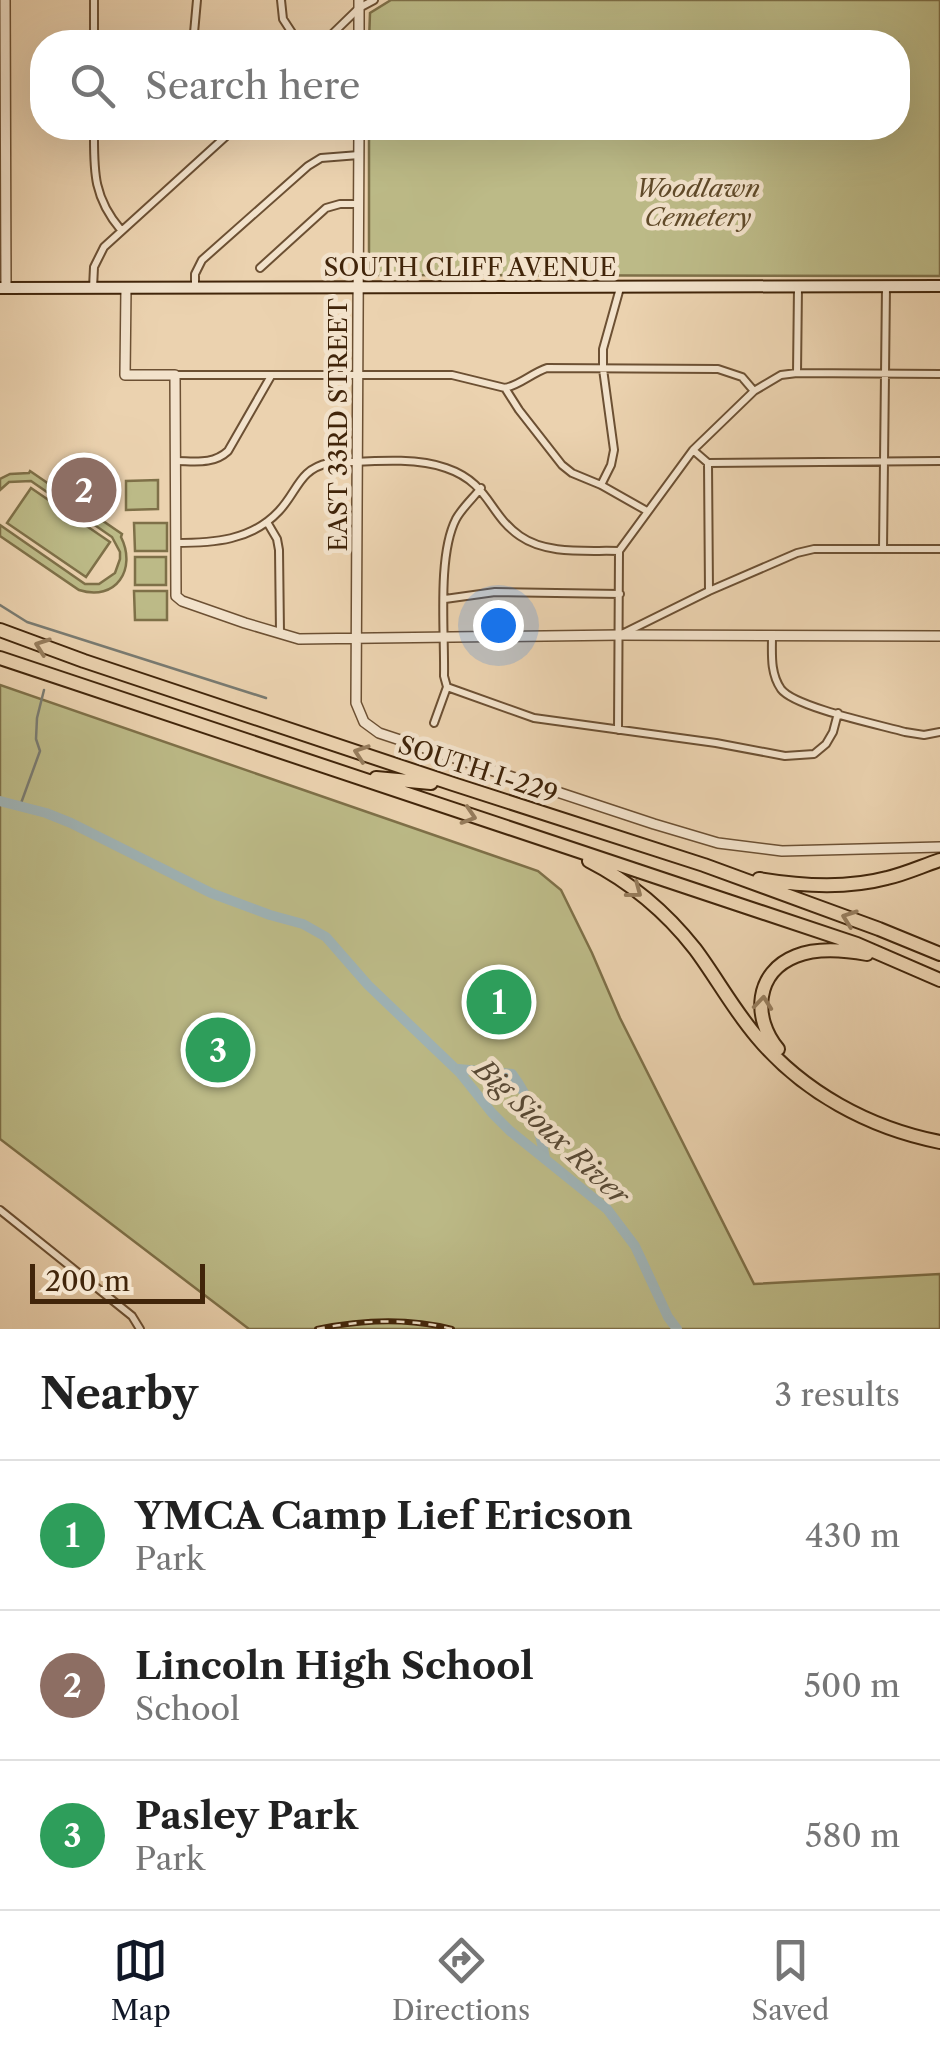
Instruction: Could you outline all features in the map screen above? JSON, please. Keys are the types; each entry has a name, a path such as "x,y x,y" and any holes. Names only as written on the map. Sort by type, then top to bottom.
{"highway":[{"name":"SOUTH I-229","path":"0,630 704,865 940,954"},
{"name":"SOUTH I-229","path":"0,658 857,944 940,980"},
{"path":"355,777 453,784"},
{"path":"517,832 598,866 656,907 685,937 758,1038 809,1086 872,1122 940,1142"},
{"path":"704,865 756,878 822,885 877,881 940,860"},
{"path":"918,969 851,952 797,955 770,976 761,1000 761,1016 774,1045 822,1086 886,1119 940,1134"}],"main road":[{"name":"SOUTH CLIFF AVENUE","path":"3,288 940,286"}],"street":[{"path":"3,288 5,0"},
{"path":"94,0 94,30"},
{"path":"194,30 197,0"},
{"path":"282,0 282,19 290,30"},
{"path":"335,30 359,4 374,0"},
{"path":"359,4 359,30"},
{"path":"94,140 95,184 105,208 121,230"},
{"path":"93,288 99,255 121,230 221,140"},
{"name":"EAST 33RD STREET","path":"359,140 356,703 364,722 379,732 718,842 801,851 940,847"},
{"path":"195,288 197,266 202,260 308,166 321,158 359,155"},
{"path":"260,268 326,208 359,204"},
{"path":"601,485 614,450 603,369 606,336 621,286"},
{"path":"797,373 798,286"},
{"path":"883,549 886,286"},
{"path":"126,288 125,375 452,375 505,388 547,368 726,370 742,376 754,392"},
{"path":"618,730 619,550 693,450 754,392 780,375 940,374"},
{"path":"176,375 176,596 182,601 299,639 940,636"},
{"path":"175,462 209,461 228,452 272,376"},
{"path":"505,388 562,465 647,510"},
{"path":"693,450 708,462 940,462"},
{"path":"175,543 230,540 267,522 289,500 305,473 315,466 329,462 425,462 448,468 481,488 504,521 529,541 556,548 619,550"},
{"path":"708,462 709,592"},
{"path":"434,723 447,686 446,558 451,531 458,515 481,488"},
{"path":"267,522 279,550 280,634"},
{"path":"620,635 709,592 814,549 940,549"},
{"path":"445,600 496,592 620,594"},
{"path":"772,636 772,663 780,687 796,701 914,734 940,732"},
{"path":"447,686 534,718 796,757 814,754 826,744 838,713"},
{"path":"0,1210 132,1316 140,1329"}],"green space":[{"name":"Woodlawn Cemetery","path":"391,0 940,0 940,276 375,275 369,269 369,140 910,140 910,30 369,30 370,13"},
{"path":"30,471 122,534 126,560 120,580 113,587 92,592 79,590 0,536 0,525 85,584 99,584 115,573 120,552 112,537 31,481 9,482 0,490 0,479"},
{"path":"158,480 158,509 126,510 126,481"},
{"path":"31,488 110,542 86,577 7,523"},
{"path":"134,523 167,523 167,551 135,551"},
{"path":"135,557 166,557 166,585 135,585"},
{"path":"134,591 167,591 167,620 135,620"},
{"path":"0,685 538,871 561,890 620,1018 754,1284 940,1274 940,1329 249,1329 0,1139"}],"waterway":[{"path":"0,605 27,622 266,698"},
{"path":"20,806 40,751 37,718 44,690"},
{"name":"Big Sioux River","path":"0,801 71,823 211,893 303,924 326,937 368,985 460,1073 510,1131 607,1209 635,1246 677,1329"},
{"path":"458,1069 512,1074 533,1114 545,1158"}],"railway":[{"path":"317,1329 385,1322 452,1329"}],"place":[{"name":"Lincoln High School","path":"84,490"},
{"name":"YMCA Camp Lief Ericson","path":"499,1002"},
{"name":"Pasley Park","path":"218,1050"}]}
